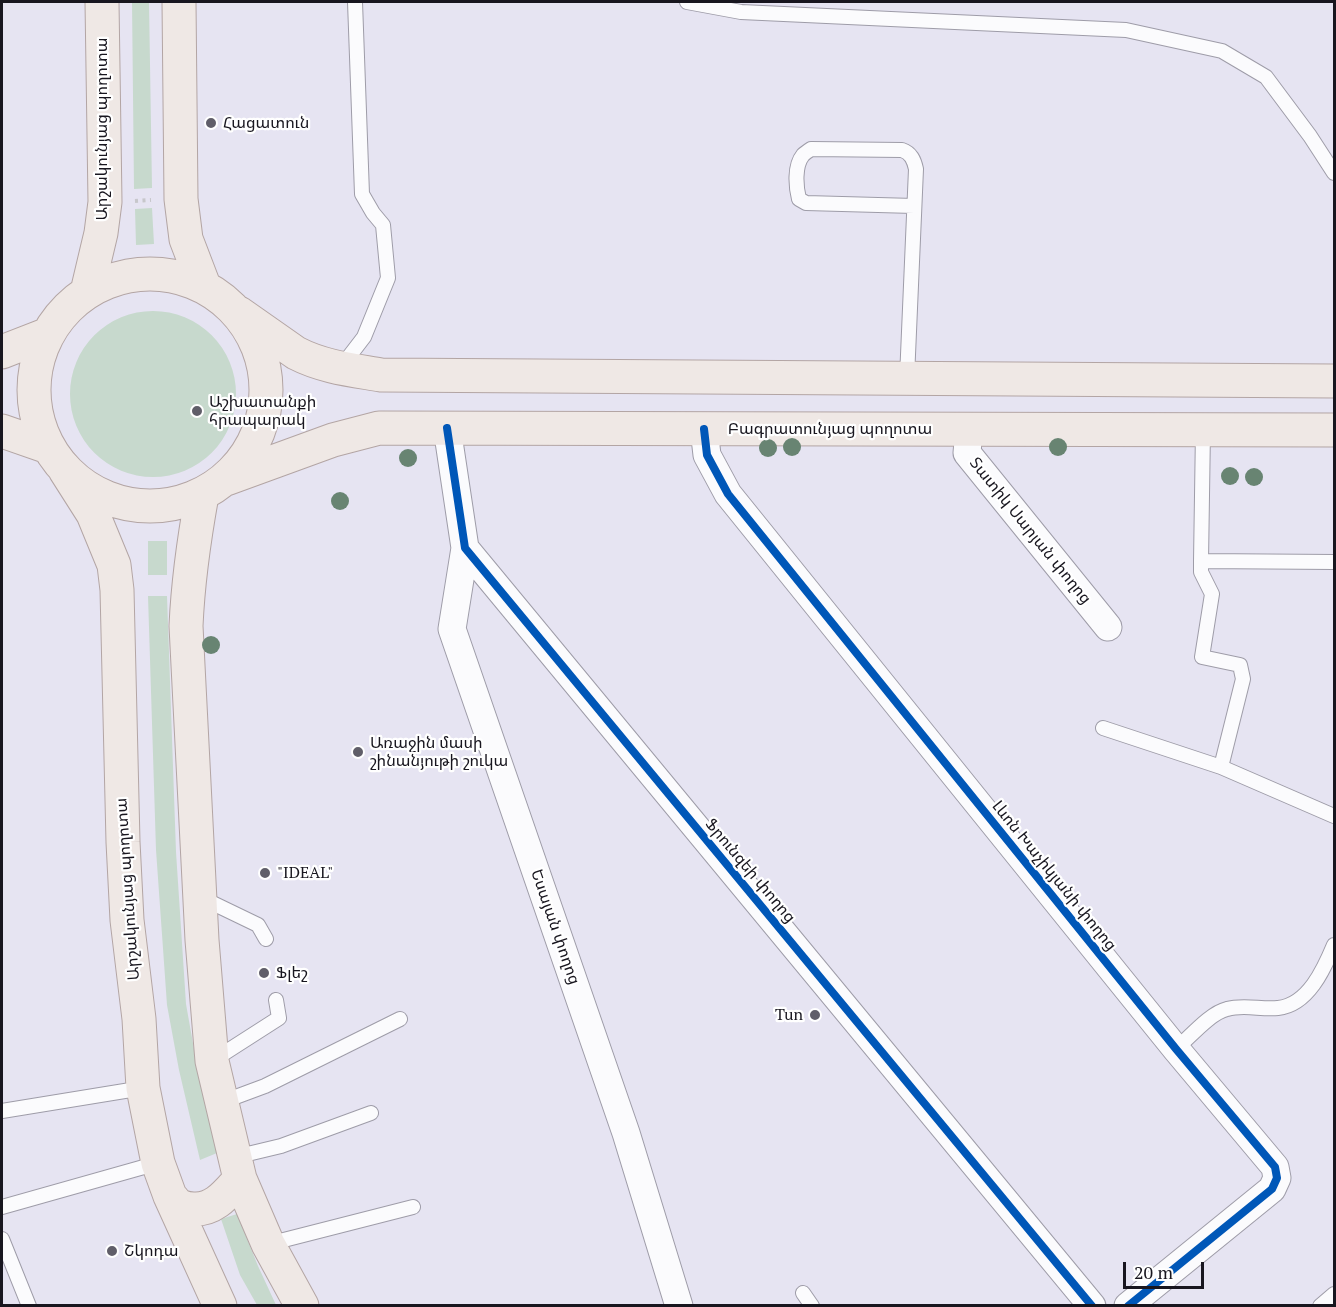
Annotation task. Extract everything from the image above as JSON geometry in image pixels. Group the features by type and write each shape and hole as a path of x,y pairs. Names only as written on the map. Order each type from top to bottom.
{"main road":[{"name":"Արշակունյաց պողոտա","path":"87,292 101,233 105,202 102,2"},
{"path":"178,2 181,199 186,239 204,286"},
{"path":"57,459 37,420 34,390 38,361 48,334 65,310 87,292 115,279 145,273 176,276 204,286 296,353 322,364 381,375 1335,381"},
{"path":"2,431 57,459 88,489 115,501 145,507 174,505 214,487 250,452 264,417 267,380 258,344 239,313"},
{"path":"2,351 48,334"},
{"name":"Բագրատունյաց պողոտա","path":"214,487 333,440 379,428 1335,430"},
{"name":"Արշակունյաց պողոտա","path":"57,459 93,514 114,565 117,590 127,920 139,1019 143,1088 158,1163 170,1196 220,1305"},
{"path":"214,487 192,551 186,626 202,940 212,1061 237,1168 268,1244 302,1305"},
{"path":"170,1196 180,1206 191,1209 203,1209 215,1205 237,1168"}],"street":[{"path":"447,428 465,548"},
{"name":"Լևոն Խաչիկյանի փողոց","path":"704,429 707,455 728,494 1176,1049 1275,1167 1277,1178 1272,1189 1128,1305"},
{"name":"Տատիկ Սարյան փողոց","path":"969,429 966,453 1108,627"},
{"name":"Եսայան փողոց","path":"465,548 452,630 626,1133 679,1305"},
{"name":"Ֆրունզեի փողոց","path":"465,548 1092,1305"}],"lane":[{"path":"341,368 364,337 388,278 383,225 362,194 355,2"},
{"path":"687,2 741,12 1126,30 1222,51 1266,77 1335,173"},
{"path":"908,378 916,169 914,161 908,152 902,150 811,149 803,154 800,160 797,171 798,193 799,199 806,203 914,206"},
{"path":"1203,430 1200,561 1201,572 1212,594 1202,657 1240,665 1243,679 1221,767"},
{"path":"1200,561 1335,562"},
{"path":"1103,728 1221,767 1335,816"},
{"path":"200,898 258,925 266,939"},
{"path":"1176,1049 1214,1015 1226,1009 1280,1008 1297,1001 1308,991 1327,963 1335,945"},
{"path":"212,1061 279,1018 276,1000"},
{"path":"222,1102 265,1086 400,1019"},
{"path":"2,1111 143,1088"},
{"path":"237,1168 281,1146 371,1113"},
{"path":"2,1207 158,1163"},
{"path":"268,1244 413,1207"},
{"path":"2,1239 29,1305"},
{"path":"803,1293 812,1305"},
{"path":"1320,1305 1335,1294"}],"path":[{"path":"135,201 152,200"}],"green space":[{"path":"132,2 149,2 152,188 134,189"},
{"path":"152,208 154,244 136,245 135,209"},
{"path":"153,311 185,318 199,325 211,336 222,348 229,362 236,394 229,426 222,440 211,452 199,463 185,470 153,477 121,470 107,463 95,452 84,440 77,426 70,394 77,362 84,348 95,336 107,325 121,318"},
{"path":"148,541 167,541 167,575 148,575"},
{"path":"148,596 167,596 176,852 186,1004 197,1066 217,1153 200,1160 167,1005 156,850"},
{"path":"237,1214 276,1305 257,1305 240,1275 221,1219"}],"cycle path":[{"path":"447,428 465,548 1092,1306"},
{"path":"704,429 707,455 728,494 1176,1049 1275,1167 1277,1178 1272,1189 1128,1306"}],"place":[{"name":"Հացատուն","path":"211,123"},
{"name":"Աշխատանքի հրապարակ","path":"197,411"},
{"name":"Առաջին մասի շինանյութի շուկա","path":"358,752"},
{"name":"\"IDEAL\"","path":"265,873"},
{"name":"Ֆլեշ","path":"264,973"},
{"name":"Tun","path":"815,1015"},
{"name":"Շկոդա","path":"112,1251"}]}
